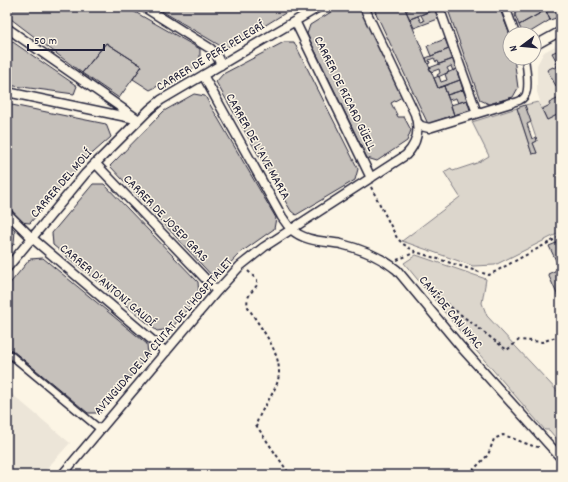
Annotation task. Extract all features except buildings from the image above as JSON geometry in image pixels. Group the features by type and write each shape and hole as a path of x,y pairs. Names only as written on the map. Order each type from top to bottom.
{"street":[{"path":"144,7 211,50 216,54 221,65"},
{"name":"CARRER DE PERE PELEGRÍ","path":"139,120 161,100 319,7"},
{"path":"364,7 418,123 421,126 429,128 520,100 525,96 527,87 526,66"},
{"path":"440,7 477,113"},
{"path":"505,7 512,26"},
{"name":"CARRER DE RICARD GÜELL","path":"295,21 371,178"},
{"path":"7,28 139,120"},
{"path":"542,42 561,31"},
{"name":"CARRER DE L'AVE MARIA","path":"203,75 282,217 291,229"},
{"path":"7,92 139,120"},
{"name":"CARRER DEL MOLÍ","path":"7,268 85,174 139,120"},
{"name":"AVINGUDA DE LA CIUTAT DE L'HOSPITALET","path":"62,475 217,291 240,266 291,229 371,178 410,151 414,146 418,123"},
{"name":"CARRER DE JOSEP GRAS","path":"95,163 217,291"},
{"name":"CARRER D'ANTONI GAUDÍ","path":"7,213 32,238 166,352"},
{"name":"CAMÍ DE CAN NYAC","path":"291,229 305,238 342,244 371,254 389,263 397,270 461,347 561,458"},
{"path":"7,352 101,430"}],"path":[{"path":"370,187 398,238 403,244 416,252 489,275 561,236"},
{"path":"396,260 416,252"},
{"path":"245,270 257,280 257,285 248,298 248,307 275,351 279,369 277,385 256,425 290,475"},
{"path":"419,286 422,285 507,350 520,340 542,342 556,337 561,329"},
{"path":"468,475 488,455 494,439 503,435 536,448 551,446"}],"shaded area":[{"path":"561,43 561,151 538,102 540,101 537,92 537,66 542,66 542,56 544,52"},
{"path":"538,102 547,120 561,113 561,232 495,265 473,266 402,241 460,197 444,172 451,168 453,171 477,163 489,156 472,122 517,108 532,154 537,153 533,143 537,141 525,105"},
{"path":"416,255 486,279 482,303 487,316 561,395 561,444 549,430 545,430 473,347 404,263"},
{"path":"7,390 70,443 41,475 7,475"}]}
